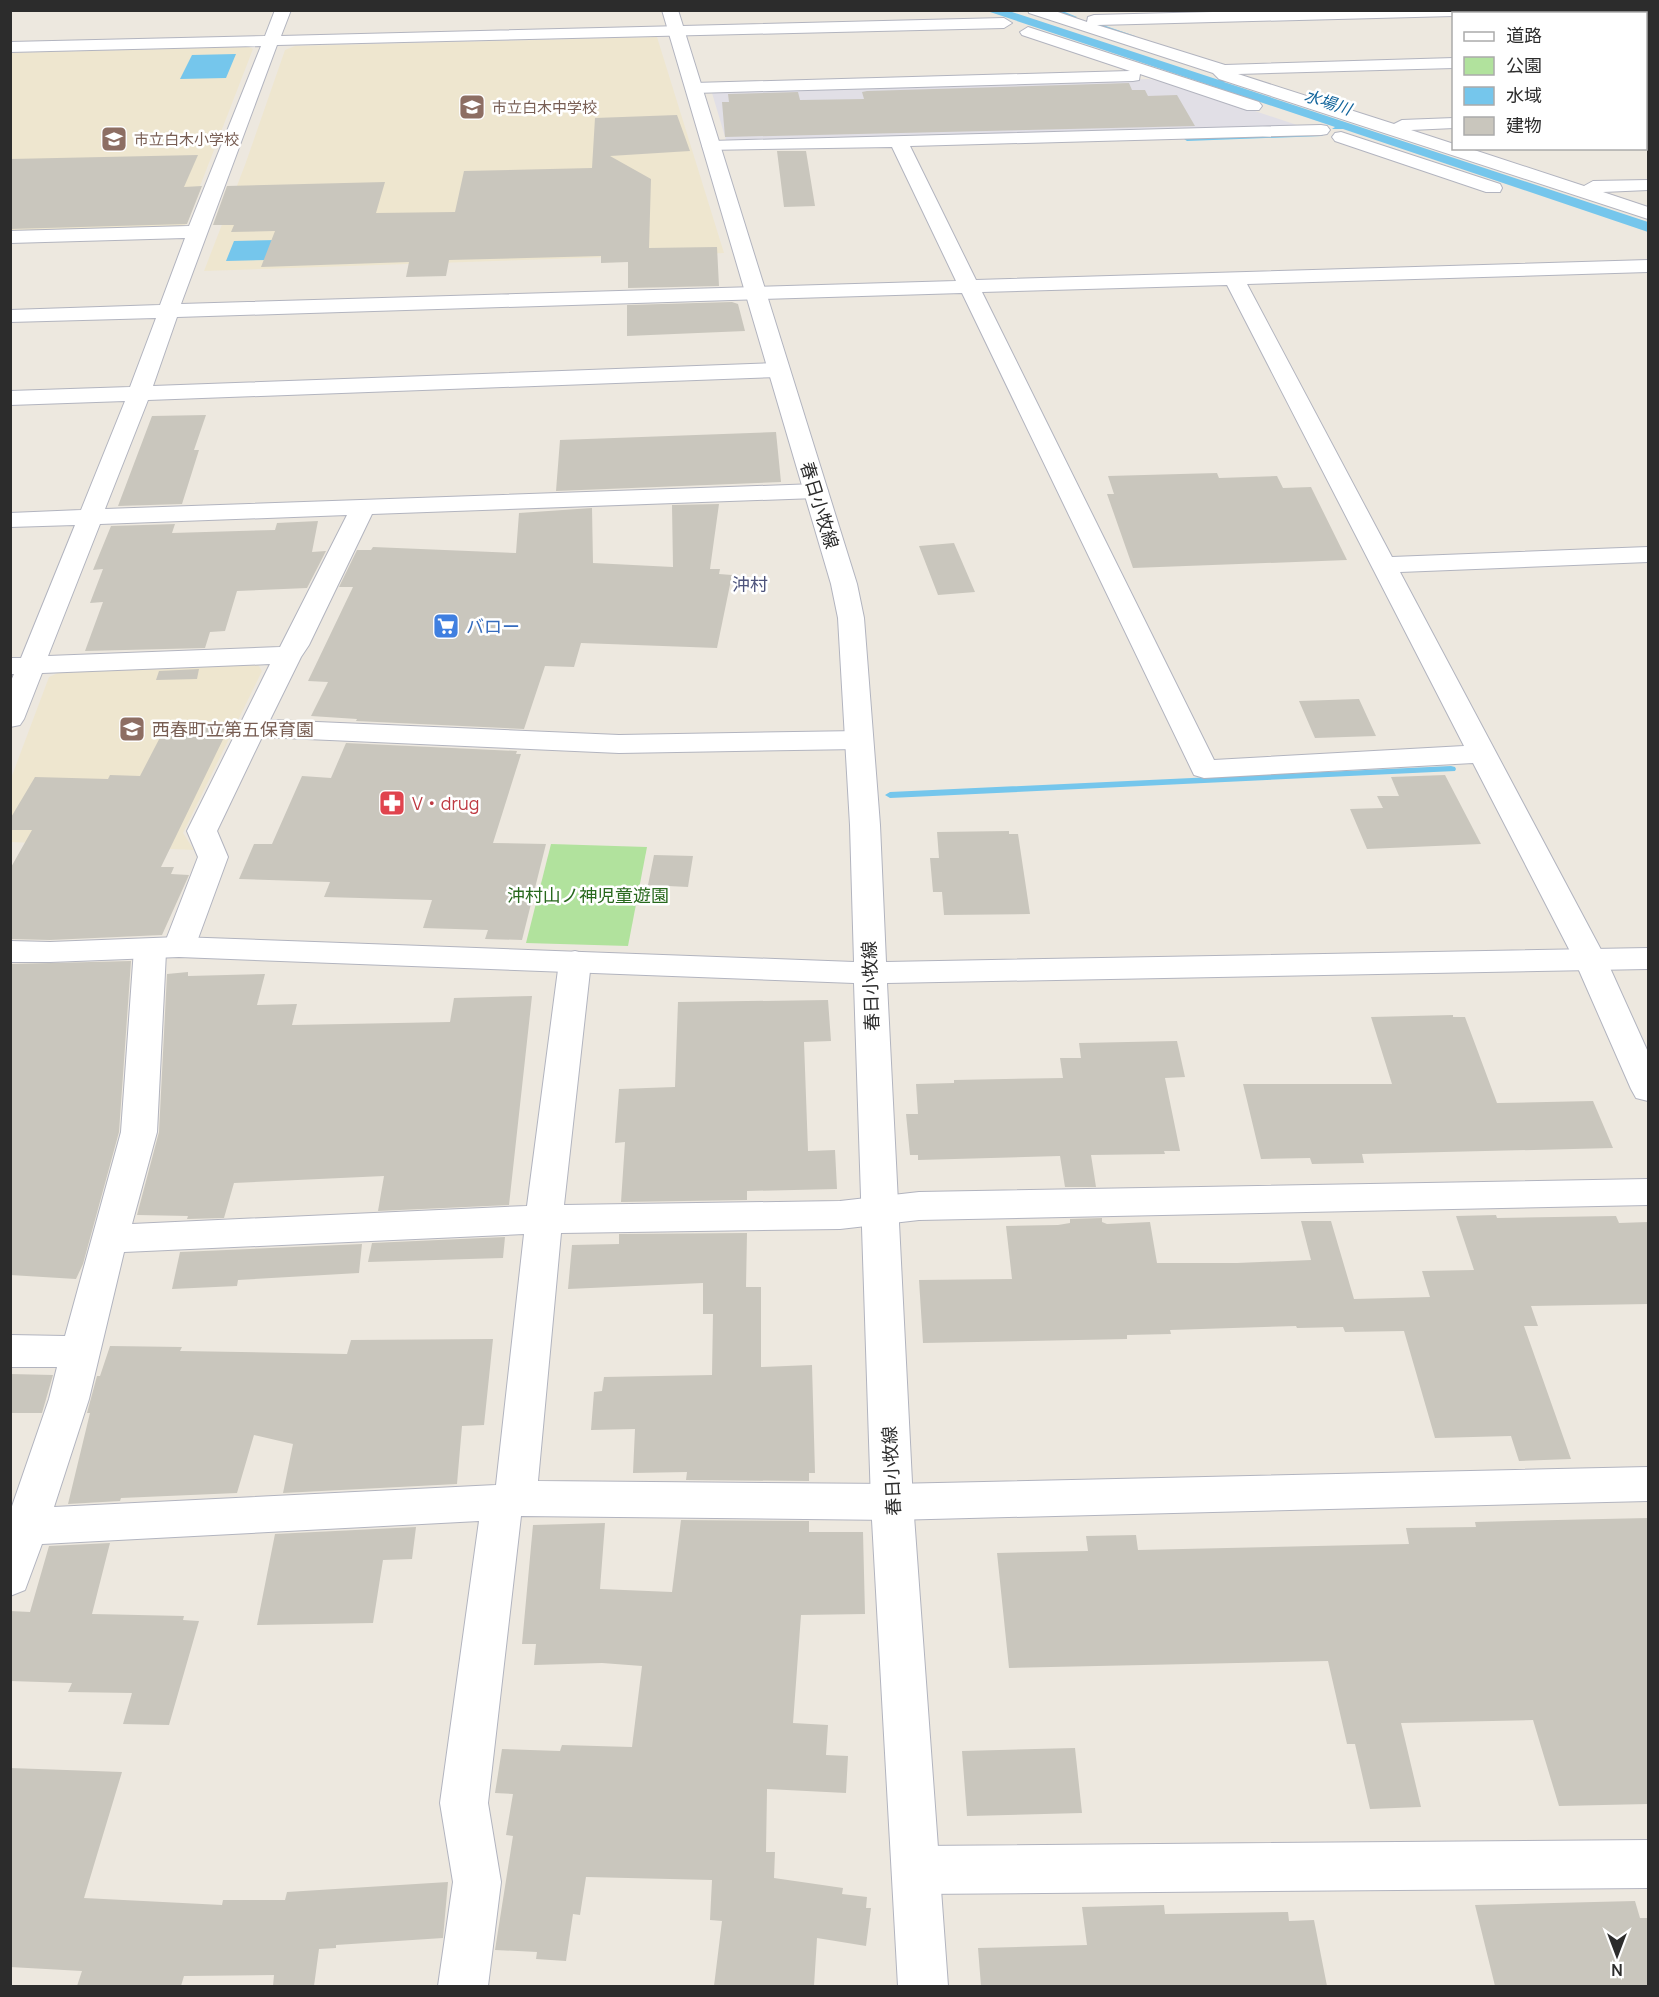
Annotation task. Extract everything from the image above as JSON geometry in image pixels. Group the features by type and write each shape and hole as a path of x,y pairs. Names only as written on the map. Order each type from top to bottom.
{"street":[{"path":"10,719 20,666 88,518 139,394 197,231 283,10"},
{"path":"964,10 1493,188"},
{"path":"1035,10 1219,69 1452,63"},
{"path":"1068,21 1278,13 1512,10"},
{"path":"1278,13 1294,67"},
{"path":"10,47 271,41 674,21 1004,23"},
{"name":"春日小牧線","path":"674,21 844,584 851,618 865,825 892,1502 917,1870 922,1986"},
{"path":"1219,69 1225,75 1452,149"},
{"path":"694,88 1156,75"},
{"path":"1379,125 1452,123"},
{"path":"711,146 1321,130"},
{"path":"899,142 1204,769 1482,754"},
{"path":"1455,150 1648,213"},
{"path":"1570,188 1648,186"},
{"path":"10,237 197,231"},
{"path":"10,316 1648,266"},
{"path":"1234,279 1590,959 1648,1089"},
{"path":"10,398 779,370"},
{"path":"10,520 816,491"},
{"path":"10,1577 69,1399 139,1132 164,948 213,857 202,831 288,655 296,645 358,520 361,508"},
{"path":"1383,565 1648,554"},
{"path":"20,666 288,655"},
{"path":"252,728 619,744 859,740"},
{"path":"10,951 164,948 870,973 1648,958"},
{"path":"463,1986 477,1882 464,1803 509,1500 574,962"},
{"path":"110,1239 544,1219 840,1215 919,1206 1648,1192"},
{"path":"10,1351 81,1352"},
{"path":"27,1527 509,1500 892,1502 1648,1484"},
{"path":"917,1870 1648,1864"}],"shaded area":[{"name":"市立白木中学校","path":"657,37 724,253 204,271 245,165 285,50 295,46"},
{"name":"市立白木小学校","path":"249,47 253,49 185,225 176,228 11,232 10,53"},
{"path":"1148,79 1167,82 1297,125 1293,128 733,141 726,140 712,93 716,91"},
{"name":"西春町立第五保育園","path":"257,663 262,671 183,833 194,850 11,842 10,781 49,677 58,673"}],"green space":[{"name":"沖村山ノ神児童遊園","path":"551,844 647,847 628,946 526,943"}],"water":[{"path":"987,11 1009,11 1219,80 1227,80 1224,82 1648,222 1648,232 1343,129 1332,129 1335,127"},
{"path":"236,54 226,78 180,79 192,55"},
{"path":"321,239 315,259 226,261 234,241"}],"building":[{"path":"1129,83 1132,90 1145,90 1148,96 1177,95 1195,126 725,137 722,102 729,102 728,94 798,92 800,100 864,99 862,92 867,91"},
{"path":"677,115 690,151 610,156 651,179 649,248 717,247 719,286 628,288 628,262 601,263 601,256 449,260 446,276 406,277 409,262 261,267 275,231 231,232 234,225 213,225 227,186 385,182 376,213 455,212 464,171 592,168 595,118"},
{"path":"777,151 806,151 815,206 784,207"},
{"path":"198,155 184,187 202,186 187,224 10,229 10,159"},
{"path":"732,302 738,304 745,331 627,336 627,305"},
{"path":"206,415 194,450 199,450 182,504 118,506 152,416"},
{"path":"776,432 781,482 556,491 560,440"},
{"path":"1217,473 1219,478 1277,476 1283,488 1311,487 1347,560 1133,568 1107,494 1114,494 1108,476"},
{"name":"バロー","path":"719,504 710,569 720,569 719,574 732,575 717,648 581,643 574,667 545,666 524,729 356,721 357,719 311,716 328,682 308,681 353,587 339,587 357,550 371,550 373,547 516,553 519,513 592,508 593,563 673,567 672,505"},
{"path":"318,521 312,552 326,551 307,588 237,591 225,631 210,632 205,648 85,651 103,602 90,603 103,569 93,570 111,526 175,524 172,533 275,530 277,523"},
{"path":"954,543 975,592 938,595 919,546"},
{"path":"199,669 197,679 156,680 159,671"},
{"path":"1359,699 1376,736 1315,738 1299,701"},
{"path":"168,722 230,725 161,867 174,867 171,874 189,875 162,935 50,940 10,939 10,869 32,830 10,830 10,819 35,777 108,779 110,775 140,776"},
{"path":"346,743 517,751 516,754 521,754 493,843 546,844 522,940 485,939 488,930 423,928 432,900 324,897 330,882 239,879 254,844 272,844 302,776 331,778"},
{"path":"1445,775 1481,844 1367,849 1350,809 1383,808 1377,796 1399,796 1391,777"},
{"path":"1009,831 1009,834 1018,834 1030,914 944,915 942,892 933,892 930,858 939,858 937,832"},
{"path":"654,855 693,856 688,887 648,885"},
{"path":"131,961 119,1132 83,1264 76,1279 10,1275 10,964"},
{"path":"188,972 188,976 265,974 257,1005 297,1004 292,1025 450,1022 454,998 532,996 509,1205 378,1211 384,1176 234,1183 224,1218 187,1219 188,1216 137,1215 159,1132 167,974"},
{"path":"828,1000 831,1041 804,1042 808,1151 835,1150 837,1189 747,1191 747,1200 621,1202 625,1142 615,1143 619,1089 675,1087 678,1002"},
{"path":"1453,1015 1453,1017 1465,1017 1497,1103 1593,1101 1613,1148 1362,1154 1364,1163 1312,1164 1310,1158 1261,1159 1243,1084 1392,1084 1371,1017"},
{"path":"1177,1041 1185,1077 1165,1078 1180,1151 1164,1151 1165,1154 1091,1155 1096,1187 1065,1187 1060,1156 918,1160 918,1155 910,1155 906,1114 918,1114 916,1084 954,1083 954,1080 1063,1078 1060,1058 1081,1058 1079,1043"},
{"path":"1496,1215 1497,1218 1616,1216 1619,1223 1648,1222 1648,1304 1531,1306 1538,1326 1524,1326 1571,1459 1519,1461 1511,1436 1435,1438 1404,1331 1345,1332 1343,1327 1297,1328 1296,1326 1170,1330 1171,1334 1127,1335 1127,1339 923,1343 919,1280 1012,1279 1006,1226 1058,1225 1070,1223 1070,1219 1102,1218 1102,1222 1107,1224 1150,1222 1157,1263 1237,1263 1311,1260 1301,1221 1331,1221 1354,1299 1430,1297 1422,1271 1474,1270 1456,1216"},
{"path":"747,1233 746,1287 761,1287 761,1367 812,1365 815,1473 809,1473 809,1481 686,1480 687,1472 633,1473 635,1429 591,1430 594,1392 602,1391 604,1377 712,1375 713,1314 703,1314 703,1283 568,1289 572,1245 619,1244 619,1234"},
{"path":"505,1237 503,1258 368,1262 372,1243"},
{"path":"362,1244 359,1273 238,1280 237,1286 172,1289 180,1252"},
{"path":"493,1339 484,1425 462,1426 457,1484 283,1493 293,1444 254,1435 237,1493 121,1498 120,1501 68,1504 90,1413 87,1413 97,1376 100,1376 110,1346 182,1347 180,1351 347,1354 351,1340"},
{"path":"10,1374 53,1375 42,1413 10,1413"},
{"path":"1648,1518 1648,1804 1559,1806 1533,1720 1401,1723 1421,1807 1370,1809 1355,1744 1347,1744 1328,1661 1009,1668 997,1553 1088,1551 1086,1536 1136,1535 1138,1550 1409,1544 1406,1528 1476,1527 1475,1522"},
{"path":"681,1520 809,1521 809,1532 863,1532 865,1614 801,1615 793,1723 828,1725 826,1755 848,1756 846,1793 767,1789 766,1852 775,1852 774,1878 843,1888 842,1894 867,1897 866,1908 871,1908 866,1946 817,1938 814,1986 714,1986 722,1921 710,1920 712,1880 586,1877 580,1915 573,1914 566,1961 536,1959 537,1952 495,1950 513,1836 506,1835 513,1794 495,1793 502,1749 560,1751 562,1745 632,1747 642,1666 602,1663 534,1665 536,1644 522,1644 533,1525 605,1523 600,1589 672,1592"},
{"path":"416,1527 412,1559 383,1560 373,1623 257,1625 275,1534"},
{"path":"110,1543 92,1614 184,1616 183,1620 199,1621 169,1725 123,1724 132,1693 68,1692 72,1683 10,1681 10,1611 30,1612 49,1546"},
{"path":"1075,1748 1082,1813 967,1816 962,1751"},
{"path":"10,1768 122,1772 84,1898 222,1905 223,1900 285,1900 287,1892 448,1882 443,1938 336,1945 336,1948 319,1949 314,1986 273,1986 274,1975 184,1976 181,1986 77,1986 82,1971 10,1967"},
{"path":"1635,1901 1640,1918 1648,1918 1648,1986 1495,1986 1475,1905"},
{"path":"1164,1905 1165,1914 1288,1912 1289,1921 1314,1920 1327,1986 981,1986 978,1948 1087,1945 1082,1907"}],"waterway":[{"path":"1053,10 1074,17"},
{"path":"1098,25 1132,36"},
{"path":"1187,139 1320,135"},
{"path":"890,795 1451,769"}],"place":[{"name":"市立白木中学校","path":"472,107"},
{"name":"市立白木小学校","path":"114,139"},
{"name":"バロー","path":"446,626"},
{"name":"西春町立第五保育園","path":"132,729"},
{"name":"V・drug","path":"392,803"}],"district":[{"name":"沖村","path":"750,584"}],"water label":[{"name":"水場川","path":"1328,102"}]}
